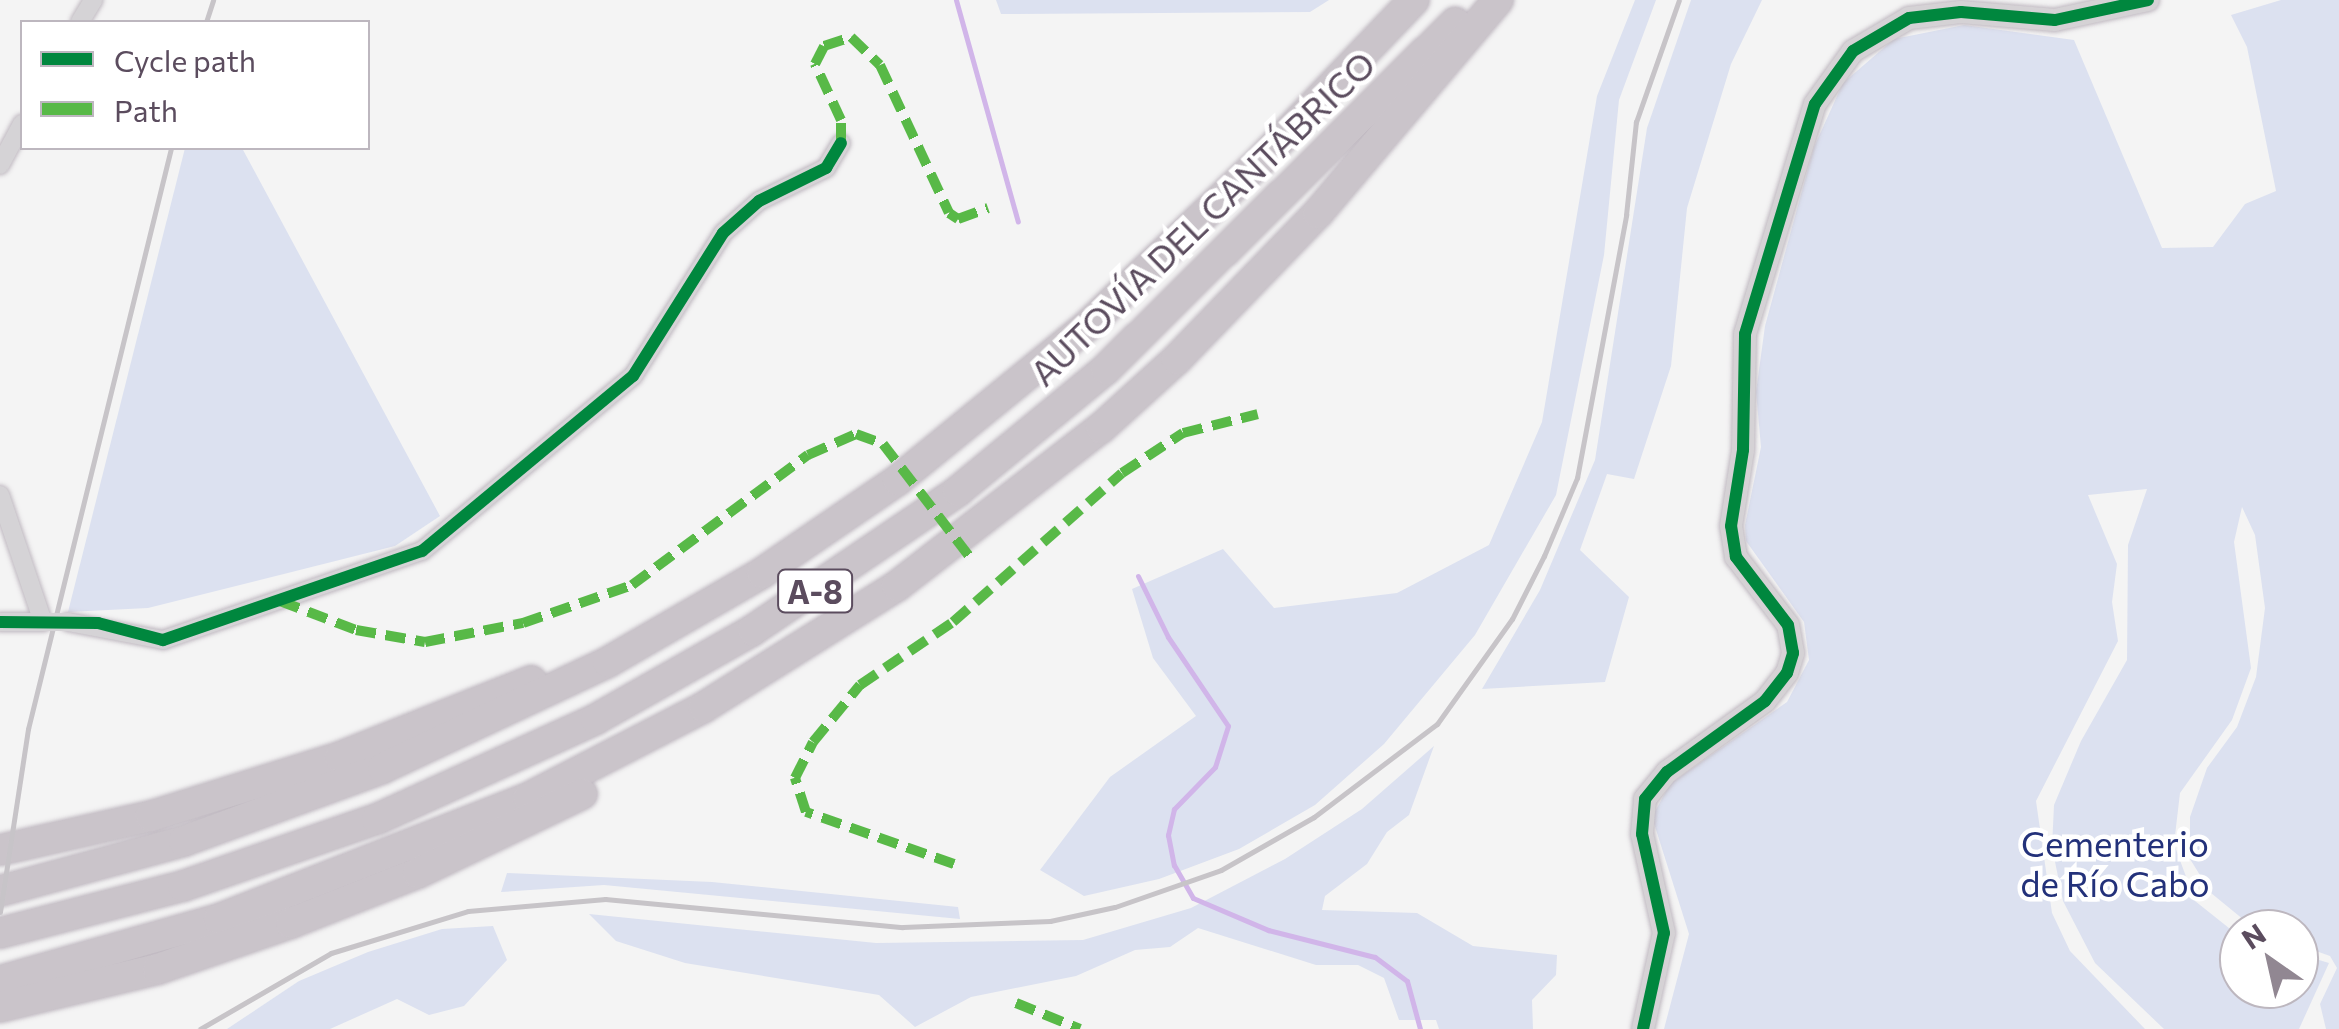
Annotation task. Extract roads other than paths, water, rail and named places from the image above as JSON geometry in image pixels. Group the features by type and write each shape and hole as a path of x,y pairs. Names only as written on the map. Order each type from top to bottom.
{"highway":[{"name":"AUTOVÍA DEL CANTÁBRICO","path":"0,891 270,812 523,705 762,573 993,406 1179,240 1414,0"},
{"name":"AUTOVÍA DEL CANTÁBRICO","path":"0,932 183,886 377,819 566,734 752,630 958,491 1106,369 1236,248 1477,0"},
{"path":"0,1007 158,969 291,923 546,813 817,655 1000,518 1101,428 1318,213 1498,0"},
{"path":"0,850 152,816 340,757 534,680 764,558 993,406"},
{"path":"0,981 152,940 303,889 406,851 620,754 897,586 1101,428"}],"street":[{"path":"1643,1029 1664,933 1642,834 1642,807 1666,772 1774,692 1793,654 1788,625 1736,557 1731,526 1743,450 1745,334 1815,104 1853,51 1910,18 1938,12 2072,18 2148,0"},
{"path":"0,165 20,128"},
{"path":"0,622 68,622 163,640 422,552 633,376 723,233 759,201 826,168 841,143"},
{"path":"0,495 42,622"}],"waterway":[{"path":"956,0 1018,222"},
{"path":"1138,576 1168,637 1228,726 1215,767 1174,809 1168,835 1174,865 1193,898 1268,930 1375,957 1407,981 1420,1029"}],"railway":[{"path":"207,20 213,0"},
{"path":"200,1029 331,953 468,911 605,899 903,927 1050,921 1115,907 1221,870 1314,817 1437,724 1512,619 1544,556 1577,478 1626,215 1636,122 1679,0"},
{"path":"0,912 28,729 171,150"}],"park label":[{"name":"Cementerio de Río Cabo","path":"2115,863"}]}
